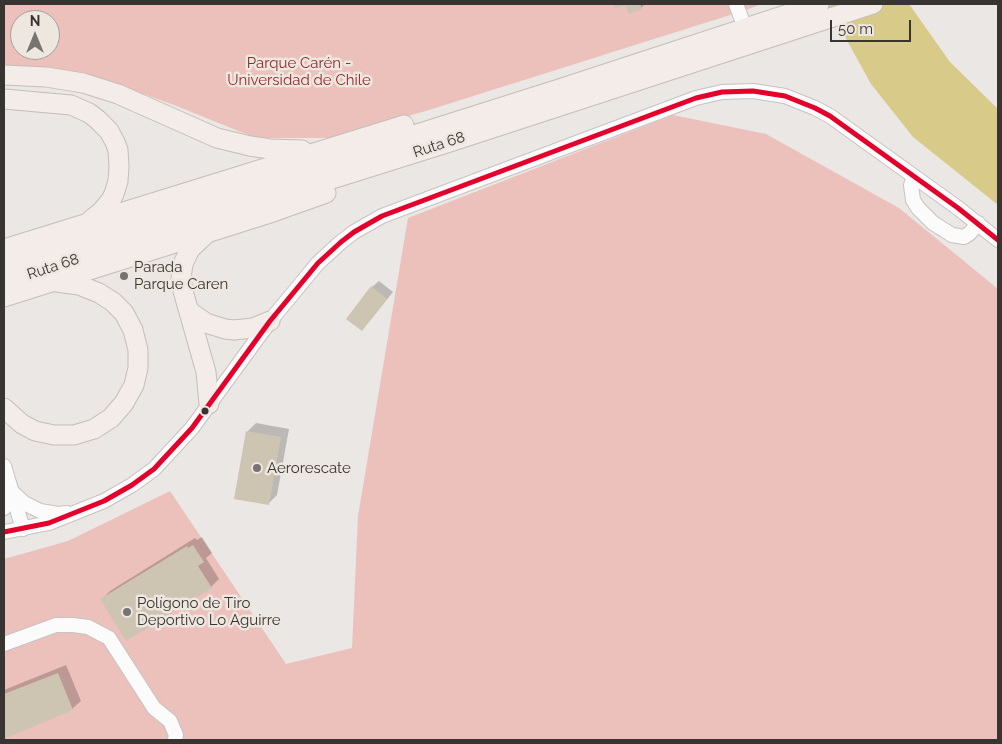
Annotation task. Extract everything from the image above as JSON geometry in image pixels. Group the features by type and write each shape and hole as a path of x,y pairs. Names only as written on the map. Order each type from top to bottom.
{"highway":[{"name":"Ruta 68","path":"4,265 746,28 820,9 873,4"},
{"name":"Ruta 68","path":"4,282 450,142 664,72 820,9"},
{"path":"4,74 64,80 101,88 136,101 204,134 235,144 279,149 324,149"},
{"path":"4,249 455,109 559,89"},
{"path":"4,99 61,104 80,108 97,119 112,135 119,158 117,186 101,212 87,222"},
{"path":"4,297 267,214 380,173 450,142"},
{"path":"209,232 191,248 183,264 181,278 206,372 209,404"},
{"path":"4,408 22,424 35,431 54,435 74,435 94,429 111,418 124,403 134,385 138,368 138,350 133,330 124,313 113,302 88,288 70,283 51,282"},
{"path":"189,311 206,323 225,329 253,328 270,320"}],"street":[{"path":"736,4 746,28"},
{"path":"4,532 49,523 111,497 154,469 192,428 270,320 318,263 354,232 398,210 709,94 753,91 777,94 800,101 830,116 978,223 998,240"},
{"path":"914,177 911,185 913,200 933,223 952,235 964,237 978,223"},
{"path":"4,466 23,529"},
{"path":"11,491 24,503 40,511 58,514 77,511"},
{"path":"4,508 11,491"},
{"path":"4,644 56,625 88,627 109,638 154,708 170,721 176,735 175,740"}],"green space":[{"name":"Parque Carén - Universidad de Chile","path":"4,4 761,4 429,110 331,138 256,138 174,105 88,74 4,68"},
{"path":"673,115 766,134 899,208 998,289 998,740 4,740 4,559 68,541 170,491 286,664 352,648 358,516 408,218"}],"shaded area":[{"path":"827,4 909,4 950,62 998,109 998,205 913,137 871,84"}],"building":[{"path":"613,4 640,4 642,9 629,14 625,5 615,9"},
{"path":"371,286 387,299 362,331 346,319"},
{"name":"Aerorescate","path":"246,431 281,437 269,505 234,499"},
{"path":"193,545 204,562 198,566 212,588 126,641 100,599 187,546 188,548"},
{"path":"58,673 73,710 4,739 4,694"}],"transit line":[{"path":"4,532 49,523 104,501 132,485 154,469 192,428 270,321 318,263 354,232 382,216 696,98 722,92 753,91 785,96 815,108 830,116 958,208 998,240"}],"place":[{"name":"Parada Parque Caren","path":"124,276"},
{"name":"Aerorescate","path":"257,468"},
{"name":"Polígono de Tiro Deportivo Lo Aguirre","path":"127,612"}]}
